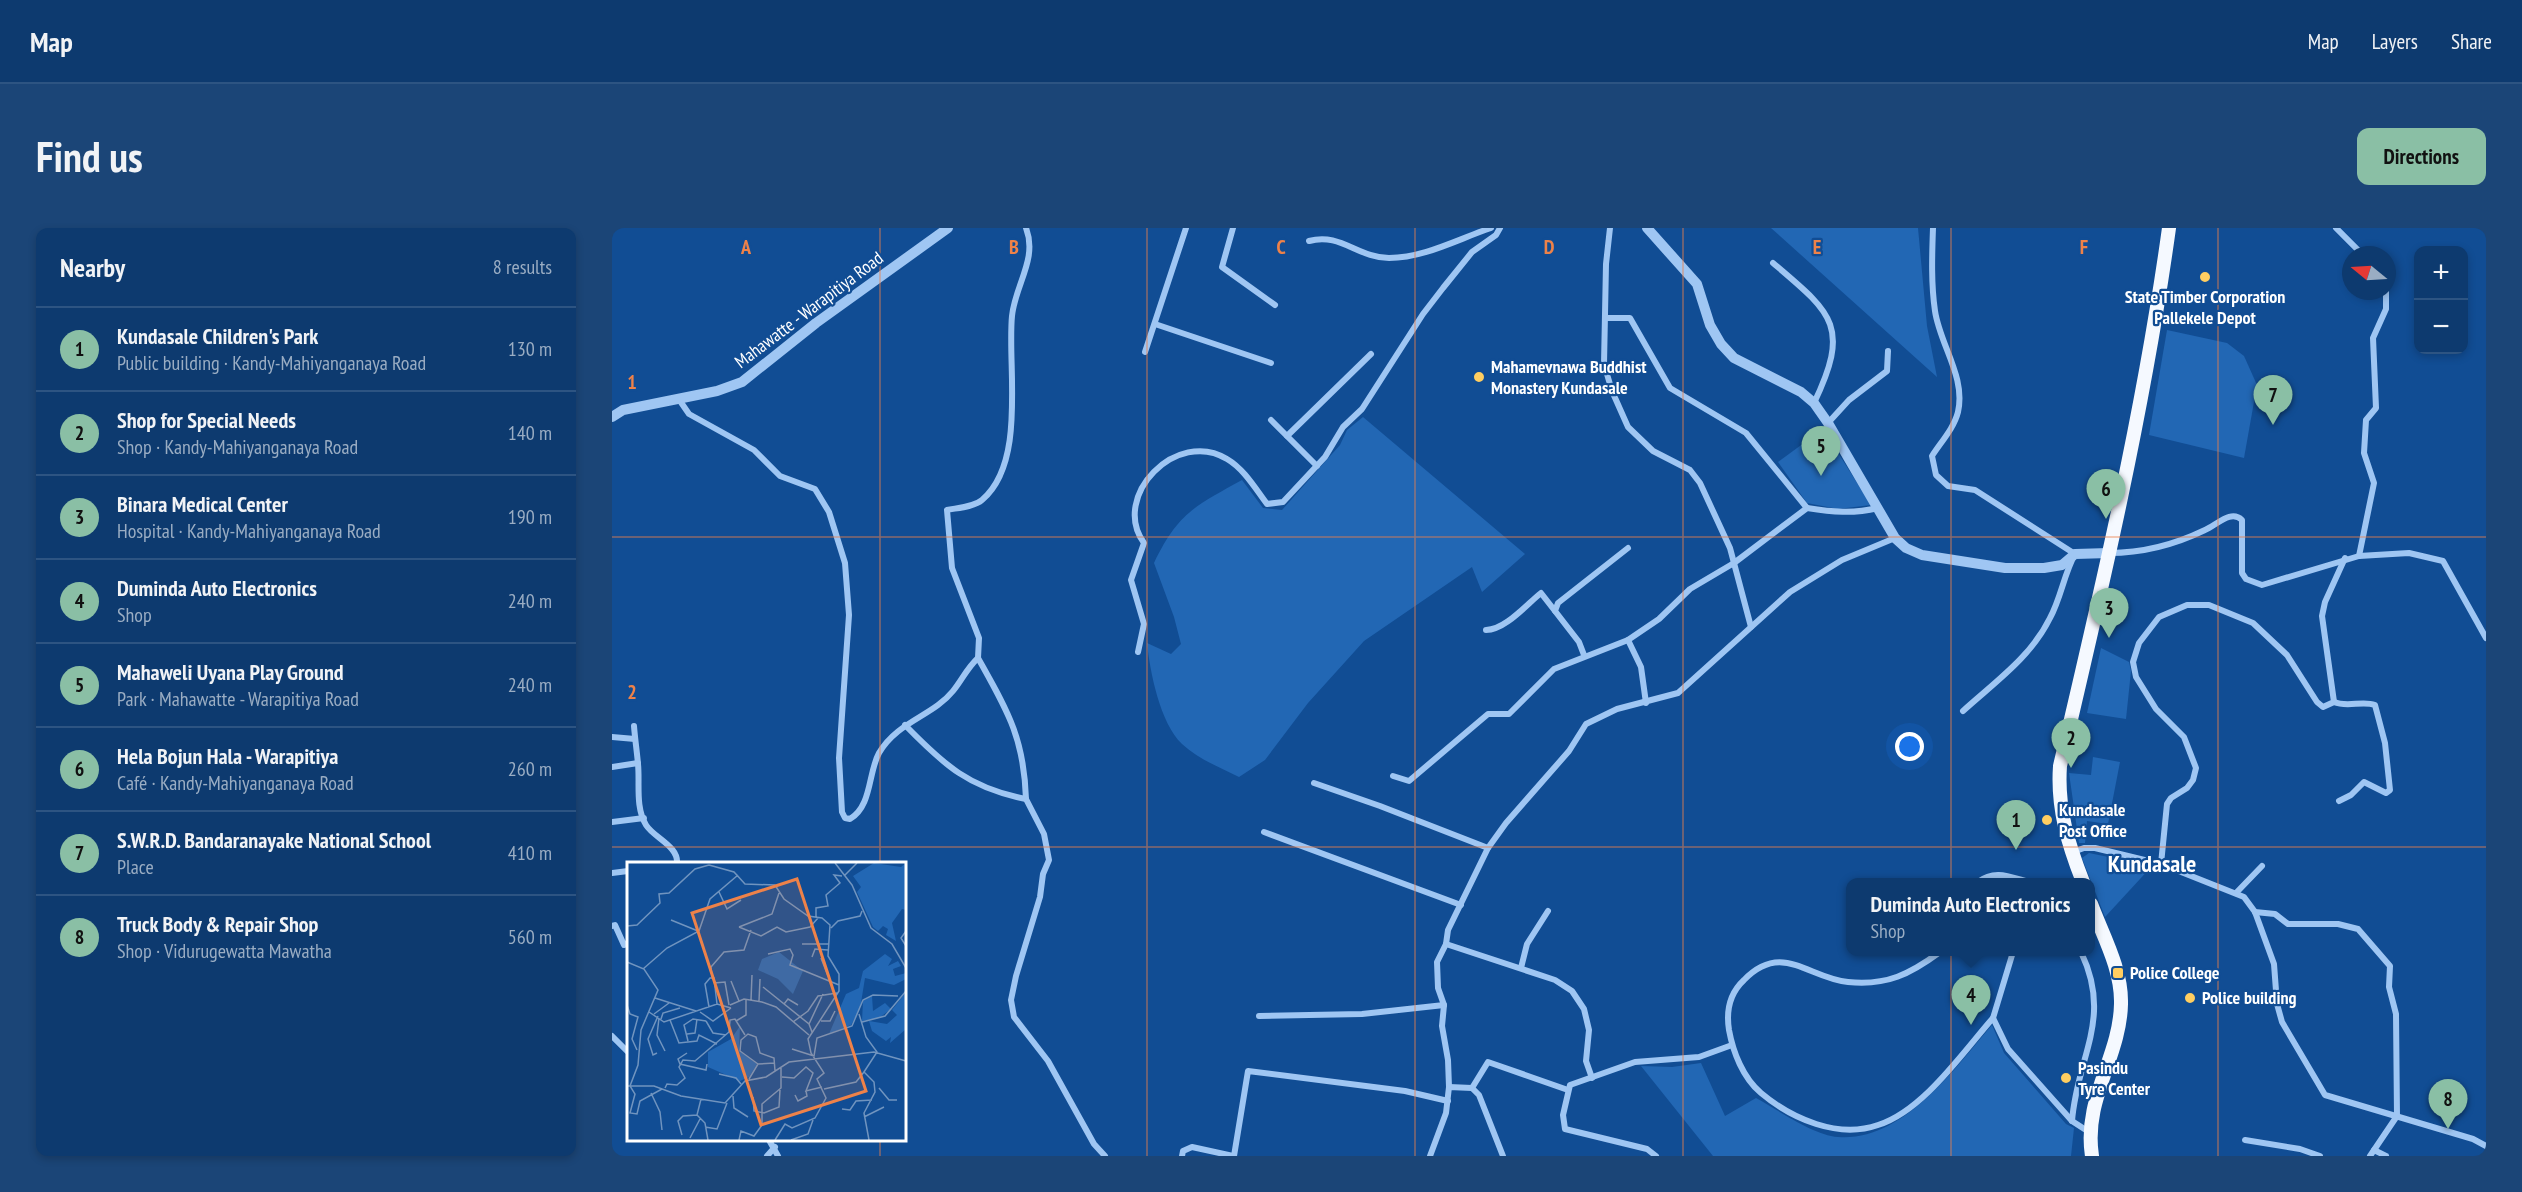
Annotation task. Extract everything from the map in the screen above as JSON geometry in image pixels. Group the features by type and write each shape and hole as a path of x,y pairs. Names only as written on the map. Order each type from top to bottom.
{"highway":[{"path":"2081,878 2072,853 2061,807 2060,766 2109,553 2151,348 2169,228"},
{"path":"2092,1156 2089,1132 2098,1086 2115,1038 2121,1006 2118,973 2095,914"}],"street":[{"name":"Mahawatte - Warapitiya Road","path":"612,417 623,410 717,391 742,382 816,323 948,228"},
{"path":"1026,228 1032,248 1012,316 1014,382 1007,454 991,488 981,501 946,510 951,568 979,638 978,658 1012,718 1025,768 1026,799 1044,834 1049,860 1042,874 1040,897 1016,976 1011,1000 1014,1017 1048,1061 1094,1144 1105,1156"},
{"path":"1145,351 1186,228"},
{"path":"1233,228 1222,267 1275,305"},
{"path":"1309,241 1323,237 1333,239 1375,257 1390,258 1415,254 1491,228"},
{"path":"1138,652 1144,624 1131,580 1144,543 1137,533 1133,512 1155,468 1173,456 1193,453 1225,457 1248,478 1267,504 1275,505 1283,502 1317,466 1343,428 1362,409 1423,314 1472,252 1496,236 1500,228"},
{"path":"1610,228 1604,364 1628,427 1653,451 1690,470 1700,483 1730,548 1751,627"},
{"path":"1647,228 1697,284 1710,325 1721,344 1734,358 1801,392 1814,403 1895,538 1906,548 1922,555 2005,568 2062,565 2075,554"},
{"path":"1933,228 1935,310 1941,339 1958,379 1959,397 1954,423 1932,456 1936,475 1948,486 1975,490 2075,554 2145,551 2168,545 2206,530 2232,516 2238,516 2242,520 2242,573 2254,584 2274,583 2345,558 2360,556 2409,553 2443,561 2486,638"},
{"path":"2336,228 2354,246"},
{"path":"1773,263 1813,298 1826,313 1833,330 1834,347 1824,382 1814,403"},
{"path":"2360,556 2374,483 2364,453 2366,420 2376,408 2373,338 2386,309 2386,300"},
{"path":"1606,318 1630,318 1670,388 1746,433 1807,508 1838,513 1878,508"},
{"path":"1155,324 1271,363"},
{"path":"1828,423 1849,400 1887,371 1888,351"},
{"path":"1287,436 1371,354"},
{"path":"678,398 689,414 754,450 780,476 815,489 829,512 845,563 849,615 839,758 842,812 845,818 850,819 858,814 878,754 897,730 952,692 967,668 978,658"},
{"path":"1271,420 1317,466"},
{"path":"1393,776 1409,782 1488,714 1509,714 1554,669 1584,655 1628,640 1659,619 1690,589 1734,563 1807,508"},
{"path":"1430,1156 1448,1101 1449,1087 1448,1060 1442,1026 1444,1005 1438,988 1437,962 1446,944 1448,930 1488,848 1506,823 1569,751 1586,724 1617,709 1678,693 1790,592 1842,560 1895,538"},
{"path":"1555,611 1558,603 1628,548"},
{"path":"1963,711 2035,645 2052,615 2067,569 2075,554"},
{"path":"2334,702 2322,616 2325,602 2345,558"},
{"path":"1485,630 1493,630 1541,593 1579,642 1584,655"},
{"path":"2161,864 2167,804 2171,798 2187,788 2193,780 2196,768 2184,737 2156,710 2136,677 2133,662 2139,643 2159,617 2187,604 2209,605 2253,623 2287,656 2317,702 2323,707 2334,702 2341,705 2370,703 2375,705 2385,743 2390,789 2386,793 2364,782 2351,795 2339,801"},
{"path":"1628,640 1641,667 1646,703"},
{"path":"905,725 957,774 1000,794 1026,799"},
{"path":"634,726 638,790 646,826 673,851 678,862"},
{"path":"612,737 635,739"},
{"path":"612,767 638,763"},
{"path":"1314,783 1488,848"},
{"path":"612,822 644,818"},
{"path":"1264,832 1461,905"},
{"path":"2072,853 2084,848 2095,848 2161,864 2244,897 2255,912 2274,964 2277,1004 2282,1022 2325,1095 2473,1139 2486,1146"},
{"path":"2236,894 2262,866"},
{"path":"612,873 627,871"},
{"path":"1983,878 1987,875 2001,874 2014,878"},
{"path":"1521,968 1527,944 1548,911"},
{"path":"2255,912 2275,914 2288,924 2338,924 2358,929 2390,966 2389,987 2396,1014 2397,1116 2372,1153 2386,1156"},
{"path":"612,926 615,925 624,945 627,944"},
{"path":"1446,944 1555,980 1572,991 1584,1009 1589,1030 1586,1061 1592,1078"},
{"path":"1934,956 1913,972 1885,981 1847,982 1792,963 1772,962 1761,966 1739,985 1730,1001 1727,1018 1732,1045 1740,1065 1760,1093 1805,1120 1838,1131 1878,1126 1896,1117 1925,1095 1993,1018 2012,956"},
{"path":"2072,1121 2080,1076 2092,1040 2095,1002 2089,968 2083,956"},
{"path":"1258,1016 1362,1014 1444,1005"},
{"path":"1993,1018 2008,1049 2072,1121 2089,1132"},
{"path":"612,1036 627,1051"},
{"path":"1656,1156 1647,1149 1566,1129 1563,1115 1570,1085 1635,1062 1699,1057 1732,1045"},
{"path":"1472,1088 1488,1062 1568,1090"},
{"path":"1182,1156 1183,1151 1192,1147 1233,1156 1248,1071 1405,1090 1448,1101"},
{"path":"1449,1087 1472,1088 1479,1095 1503,1156"},
{"path":"2245,1140 2300,1149 2320,1156"},
{"path":"770,1141 778,1156"},
{"path":"767,1156 774,1147"}],"shaded area":[{"path":"1771,228 1918,228 1927,326 1937,377"},
{"path":"2167,330 2227,343 2244,356 2257,385 2244,458 2149,435"},
{"path":"1363,417 1525,554 1482,592 1472,567 1364,641 1308,703 1265,760 1239,777 1202,758 1182,744 1174,735 1162,710 1157,696 1147,643 1171,654 1181,644 1174,617 1154,563 1171,533 1189,512 1242,480 1263,508 1282,510 1340,445 1347,430"},
{"path":"1823,429 1871,505 1838,509 1807,503 1778,462"},
{"path":"2101,648 2129,662 2131,671 2126,719 2087,713"},
{"path":"2093,757 2120,762 2108,824 2087,821 2085,843 2079,843 2069,773 2091,775"},
{"path":"2089,853 2152,866 2105,917 2095,891 2095,878 2090,878 2082,858"},
{"path":"1992,1025 2004,1053 2066,1124 2074,1128 2071,1156 1713,1156 1641,1066 1672,1067 1701,1063 1725,1116 1756,1098 1818,1132 1838,1137 1862,1135 1884,1128 1925,1099 1944,1081"}],"place":[{"name":"State Timber Corporation Pallekele Depot","path":"2205,277"},
{"name":"Mahamevnawa Buddhist Monastery Kundasale","path":"1479,377"},
{"name":"S.W.R.D. Bandaranayake National School","path":"2273,425"},
{"name":"Mahaweli Uyana Play Ground","path":"1821,476"},
{"name":"Hela Bojun Hala - Warapitiya","path":"2106,519"},
{"name":"Binara Medical Center","path":"2109,638"},
{"name":"Shop for Special Needs","path":"2071,768"},
{"name":"Kundasale Post Office","path":"2047,820"},
{"name":"Kundasale Children's Park","path":"2016,850"},
{"name":"Police College","path":"2118,973"},
{"name":"Police building","path":"2190,998"},
{"name":"Duminda Auto Electronics","path":"1971,1025"},
{"name":"Pasindu Tyre Center","path":"2066,1078"},
{"name":"Truck Body & Repair Shop","path":"2448,1129"}],"district":[{"name":"Kundasale","path":"2152,864"}]}
